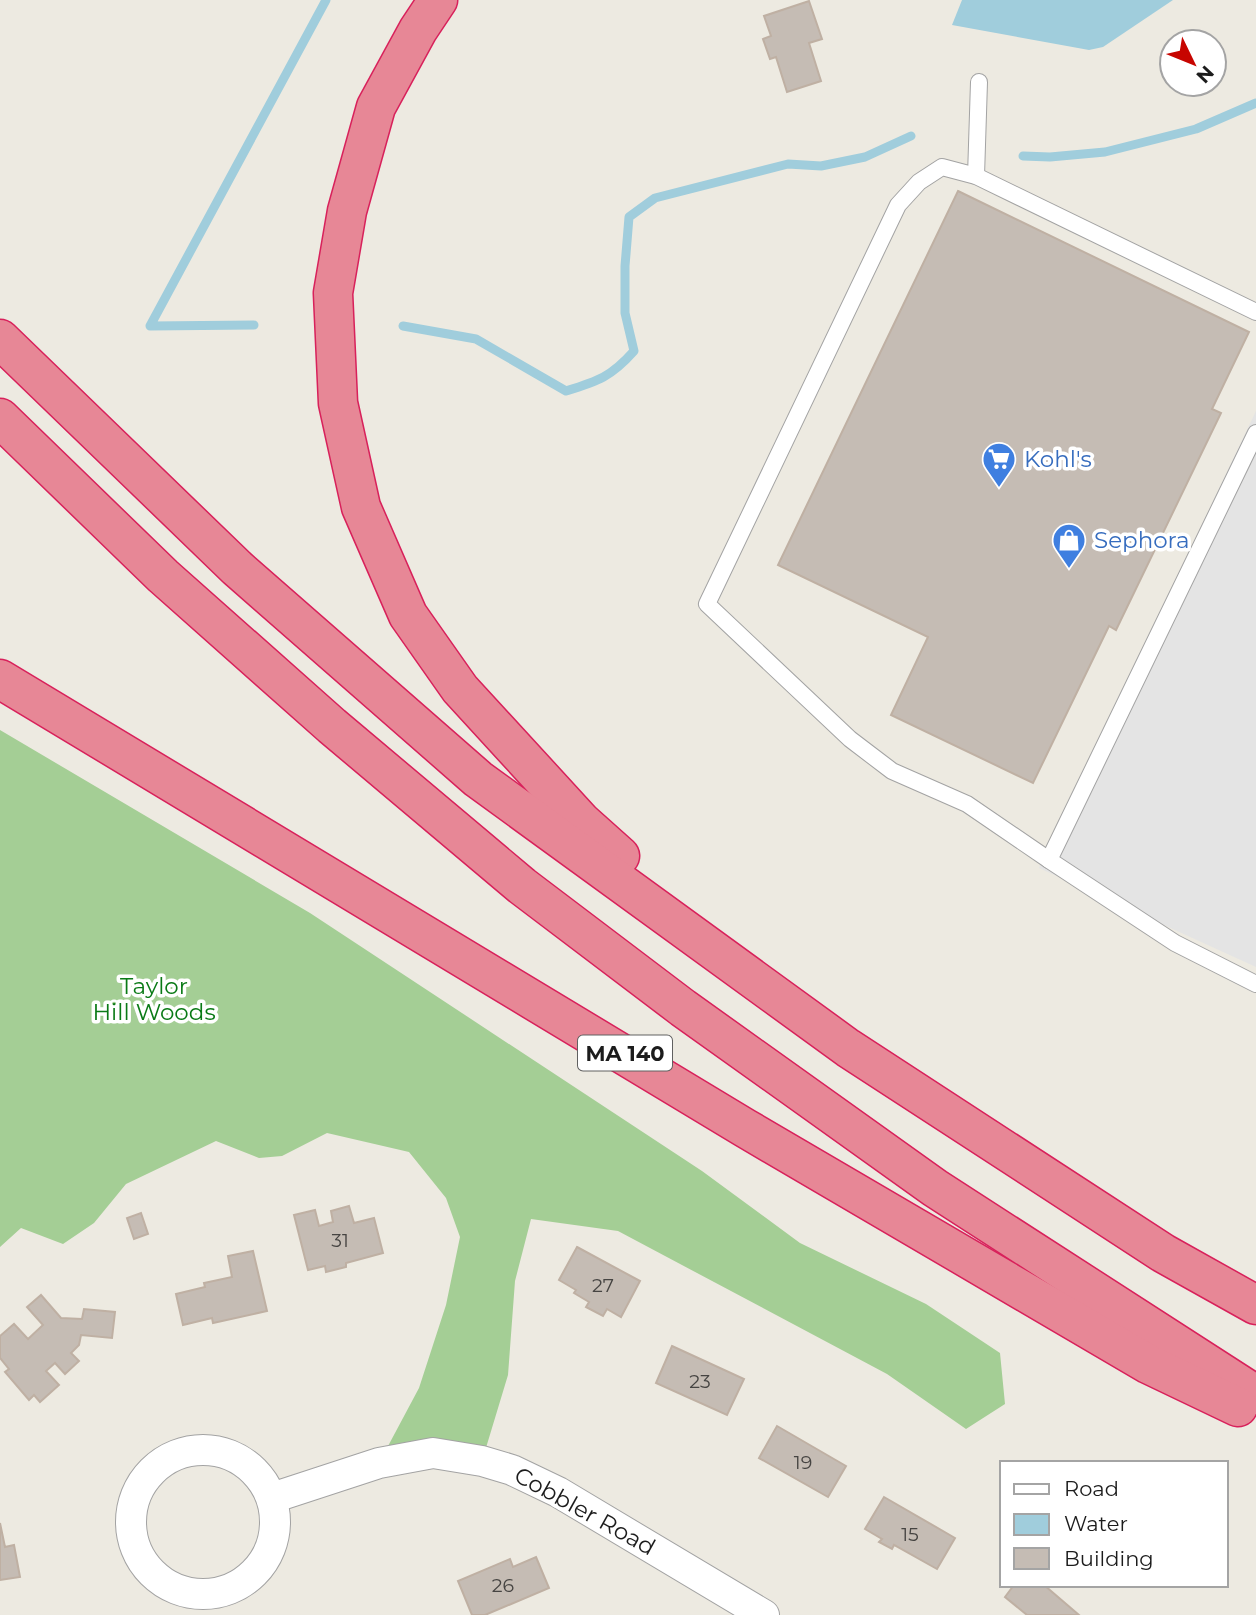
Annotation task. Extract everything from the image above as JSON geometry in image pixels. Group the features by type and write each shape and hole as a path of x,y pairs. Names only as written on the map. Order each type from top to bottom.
{"highway":[{"path":"439,0 418,30 376,107 347,211 332,293 338,403 361,507 408,615 460,689 582,822 755,981"},
{"path":"0,339 237,568 478,779 848,1048 1163,1253 1256,1305"},
{"path":"0,418 163,576 332,726 522,886 683,1008 936,1188 1256,1395"},
{"name":"MA 140","path":"0,679 746,1128 1148,1364 1256,1415"}],"street":[{"path":"211,1450 233,1456 257,1473 272,1498 276,1527 268,1555 250,1577 225,1591 196,1594 169,1586 146,1567 134,1542 132,1512 142,1484 162,1463 189,1451 211,1450"},
{"name":"Cobbler Road","path":"272,1498 379,1463 433,1453 482,1461 512,1470 558,1492 764,1615"}],"lane":[{"path":"976,176 979,82"},
{"path":"1256,312 976,176 942,167 919,181 898,205 707,604 831,722 892,771 967,804 1175,943 1256,984"},
{"path":"1049,860 1256,433"}],"green space":[{"name":"Taylor Hill Woods","path":"0,730 310,913 702,1171 800,1243 926,1304 1000,1353 1005,1404 966,1429 887,1374 618,1231 531,1219 515,1281 508,1375 482,1461 379,1463 419,1388 446,1305 460,1237 446,1198 409,1152 327,1133 282,1156 259,1158 216,1141 126,1184 94,1223 63,1244 21,1228 0,1247"}],"shaded area":[{"path":"1256,411 1256,967 1039,868"}],"water":[{"path":"962,0 1173,0 1103,47 1089,50 952,25"}],"building":[{"path":"809,1 822,39 809,43 821,81 787,92 776,57 770,59 763,39 771,36 764,16"},
{"name":"Kohl's","path":"958,191 1249,332 1212,409 1221,413 1116,630 1109,626 1033,783 891,715 928,637 778,565"},
{"path":"349,1206 354,1223 374,1218 383,1253 346,1263 346,1267 326,1272 325,1266 308,1270 294,1215 315,1210 319,1226 333,1222 331,1211"},
{"path":"141,1213 148,1234 134,1239 127,1218"},
{"path":"577,1247 640,1281 621,1317 607,1309 603,1316 586,1307 589,1302 559,1280"},
{"path":"253,1251 267,1311 213,1323 212,1318 183,1325 176,1294 205,1287 204,1283 232,1277 228,1256"},
{"path":"41,1295 61,1318 82,1319 84,1309 115,1312 112,1338 81,1335 79,1345 71,1353 79,1361 65,1374 55,1363 46,1371 59,1385 40,1402 34,1395 29,1400 5,1372 9,1369 0,1358 0,1336 14,1324 28,1339 43,1325 27,1307"},
{"path":"672,1346 744,1379 727,1415 656,1383"},
{"path":"777,1426 846,1466 828,1497 759,1458"},
{"path":"884,1497 955,1538 937,1569 894,1545 892,1549 879,1542 882,1539 865,1529"},
{"path":"0,1523 5,1547 14,1545 20,1577 0,1580"},
{"path":"536,1557 549,1588 485,1615 472,1615 458,1581 510,1559 513,1567"},
{"path":"1012,1587 1046,1587 1079,1615 1027,1615 1005,1597"}],"waterway":[{"path":"254,325 150,326 326,0"},
{"path":"1023,156 1050,157 1105,152 1196,129 1256,103"},
{"path":"403,326 476,339 566,391 587,384 611,372 634,351 625,313 629,217 655,198 788,164 821,166 865,157 911,136"}],"place":[{"name":"Kohl's","path":"999,489"},
{"name":"Sephora","path":"1069,570"}]}
